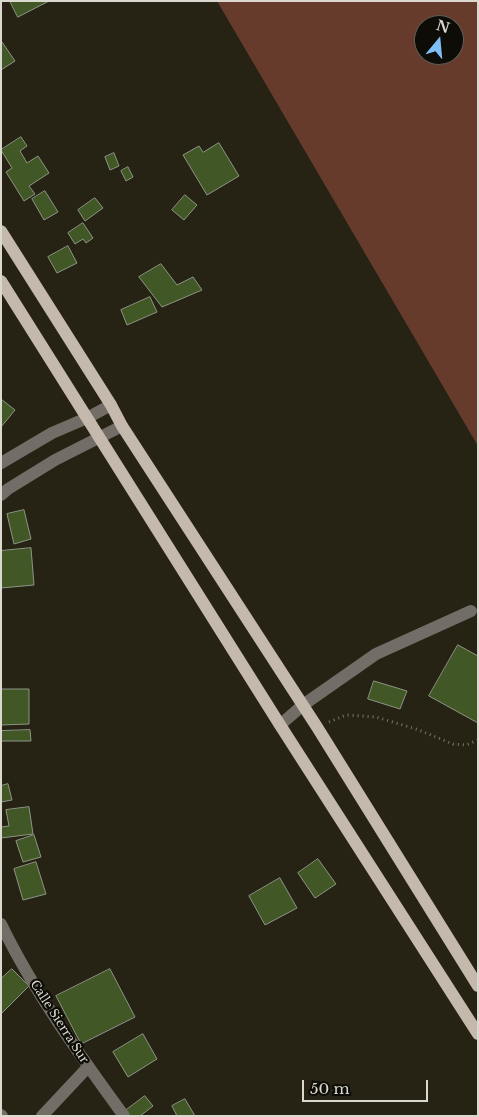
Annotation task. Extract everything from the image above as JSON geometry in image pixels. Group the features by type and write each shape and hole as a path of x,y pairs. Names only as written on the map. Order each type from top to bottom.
{"main road":[{"path":"1,231 112,405 122,426 317,727 478,986"},
{"path":"1,281 280,725 478,1034"}],"street":[{"path":"1,463 52,433 112,405"},
{"path":"1,495 54,460 122,426"},
{"path":"280,725 303,705 376,654 470,611"},
{"name":"Calle Sierra Sur","path":"1,924 18,958 88,1067 124,1116"},
{"path":"42,1116 88,1067"}],"path":[{"path":"317,727 346,715 376,717 419,730 453,744 466,745 478,740"}],"shaded area":[{"path":"217,1 478,1 478,446"}],"building":[{"path":"10,1 49,1 18,17"},
{"path":"1,42 15,61 1,70"},
{"path":"21,137 27,146 20,151 27,163 38,156 49,173 29,186 35,194 24,201 6,172 12,168 1,150"},
{"path":"219,143 239,176 207,195 183,155 199,146 203,152"},
{"path":"114,153 119,166 110,170 105,157"},
{"path":"128,167 133,177 126,181 121,171"},
{"path":"45,191 58,212 44,220 32,199"},
{"path":"185,195 197,205 184,220 172,210"},
{"path":"95,198 103,208 85,221 78,210"},
{"path":"83,223 93,238 86,243 83,239 75,244 68,233"},
{"path":"68,246 77,263 57,273 48,257"},
{"path":"161,264 177,285 193,277 202,290 162,307 139,277"},
{"path":"150,297 157,312 127,325 121,310"},
{"path":"1,399 15,410 1,427"},
{"path":"24,510 31,539 14,544 7,514"},
{"path":"31,548 34,585 1,588 1,551"},
{"path":"458,645 478,656 478,723 429,696"},
{"path":"374,681 407,691 400,709 368,699"},
{"path":"1,689 29,689 29,724 1,725"},
{"path":"30,730 31,741 1,741 1,731"},
{"path":"8,784 12,800 1,802 1,786"},
{"path":"29,807 33,834 1,838 1,827 9,826 6,810"},
{"path":"34,835 41,857 23,862 16,841"},
{"path":"318,859 336,884 315,898 298,873"},
{"path":"36,862 46,894 23,900 14,869"},
{"path":"280,878 297,908 265,925 249,896"},
{"path":"12,969 29,986 1,1014 1,979"},
{"path":"110,969 135,1017 81,1044 56,996"},
{"path":"143,1034 157,1059 128,1077 113,1052"},
{"path":"145,1096 153,1106 140,1116 128,1116 125,1111"},
{"path":"185,1099 195,1116 177,1116 172,1106"}]}
